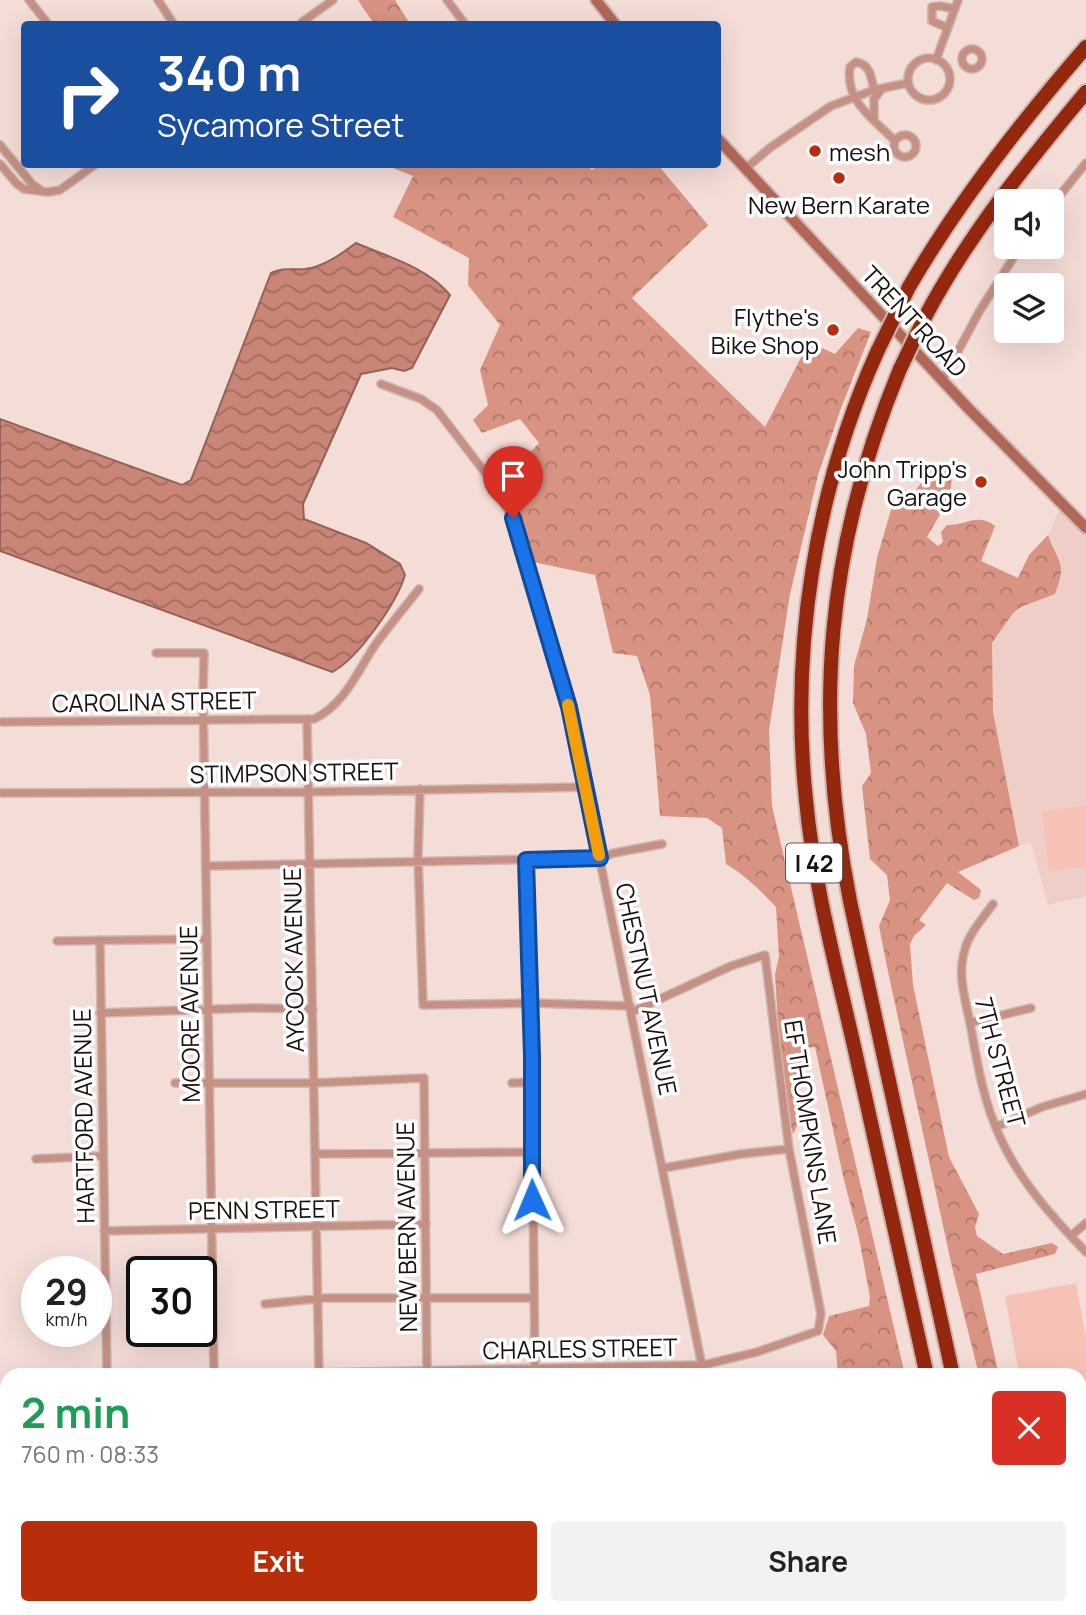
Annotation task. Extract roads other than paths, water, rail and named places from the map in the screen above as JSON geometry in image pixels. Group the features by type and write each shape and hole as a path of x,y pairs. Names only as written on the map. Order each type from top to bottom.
{"highway":[{"name":"I 42","path":"925,1368 819,887 806,801 802,764 802,668 814,558 843,440 878,350 909,288 958,209 1085,43"},
{"path":"951,1368 837,830 830,757 830,672 839,576 863,470 874,435 925,317 977,230 1086,92"},
{"path":"1056,132 1086,104"}],"street":[{"path":"29,0 46,21"},
{"path":"159,0 172,21"},
{"path":"303,21 333,0"},
{"path":"447,0 463,21"},
{"path":"596,0 613,21"},
{"path":"936,60 958,0"},
{"path":"948,28 932,21 933,8 940,6 955,9"},
{"path":"936,60 947,71 949,84 941,96 935,99 921,99 915,95 908,83 910,71 918,61 936,60"},
{"path":"875,120 873,112 877,90 869,69 865,64 856,62 850,67 848,82 852,97 895,141"},
{"path":"947,71 963,64"},
{"path":"746,169 810,119 852,97 908,83"},
{"name":"TRENT ROAD","path":"721,142 942,380 1086,528"},
{"path":"0,145 32,184 42,191"},
{"path":"1064,190 1086,163"},
{"path":"0,164 24,189 42,191 60,190 90,168"},
{"path":"942,380 1013,259"},
{"name":"CHESTNUT AVENUE","path":"381,383 421,399 437,410 491,479 510,511 569,707 703,1368"},
{"path":"307,719 324,714 342,697 377,643 419,589"},
{"name":"MOORE AVENUE","path":"156,653 204,653 214,1368"},
{"name":"CAROLINA STREET","path":"2,722 307,719"},
{"name":"AYCOCK AVENUE","path":"307,719 319,1368"},
{"name":"STIMPSON STREET","path":"2,793 309,792 586,787"},
{"path":"420,789 423,1005 531,1003 631,1009"},
{"path":"206,866 600,858 662,844"},
{"path":"526,860 531,1003 535,1368"},
{"name":"7TH STREET","path":"993,904 969,940 961,965 962,984 984,1090 1009,1156 1022,1176 1086,1252"},
{"path":"57,941 207,939"},
{"name":"HARTFORD AVENUE","path":"100,940 105,1256"},
{"name":"EF THOMPKINS LANE","path":"631,1009 731,966 765,955 789,1149 821,1314"},
{"path":"970,1023 1031,1008"},
{"path":"100,1013 313,1009"},
{"name":"NEW BERN AVENUE","path":"314,1083 424,1078 427,1368"},
{"path":"512,1083 532,1082"},
{"path":"175,1083 314,1083"},
{"path":"996,1127 1042,1107 1086,1094"},
{"path":"664,1168 741,1154 789,1149"},
{"path":"315,1154 531,1152"},
{"path":"36,1159 102,1156"},
{"path":"1071,1236 1086,1223"},
{"name":"PENN STREET","path":"104,1231 426,1224"},
{"path":"265,1304 318,1299 533,1298"},
{"name":"CHARLES STREET","path":"619,1368 703,1364 757,1352 818,1331 821,1314"},
{"name":"HARTFORD AVENUE","path":"107,1347 107,1368"}],"water":[{"path":"356,243 419,270 441,285 450,295 412,368 404,371 392,368 361,374 303,504 304,519 366,543 400,564 405,575 394,600 375,629 342,665 332,672 0,551 0,419 182,485 191,480 271,273 319,266"}],"place":[{"name":"mesh","path":"815,151"},
{"name":"New Bern Karate","path":"839,178"},
{"name":"Flythe's Bike Shop","path":"833,330"},
{"name":"John Tripp's Garage","path":"981,482"}]}
